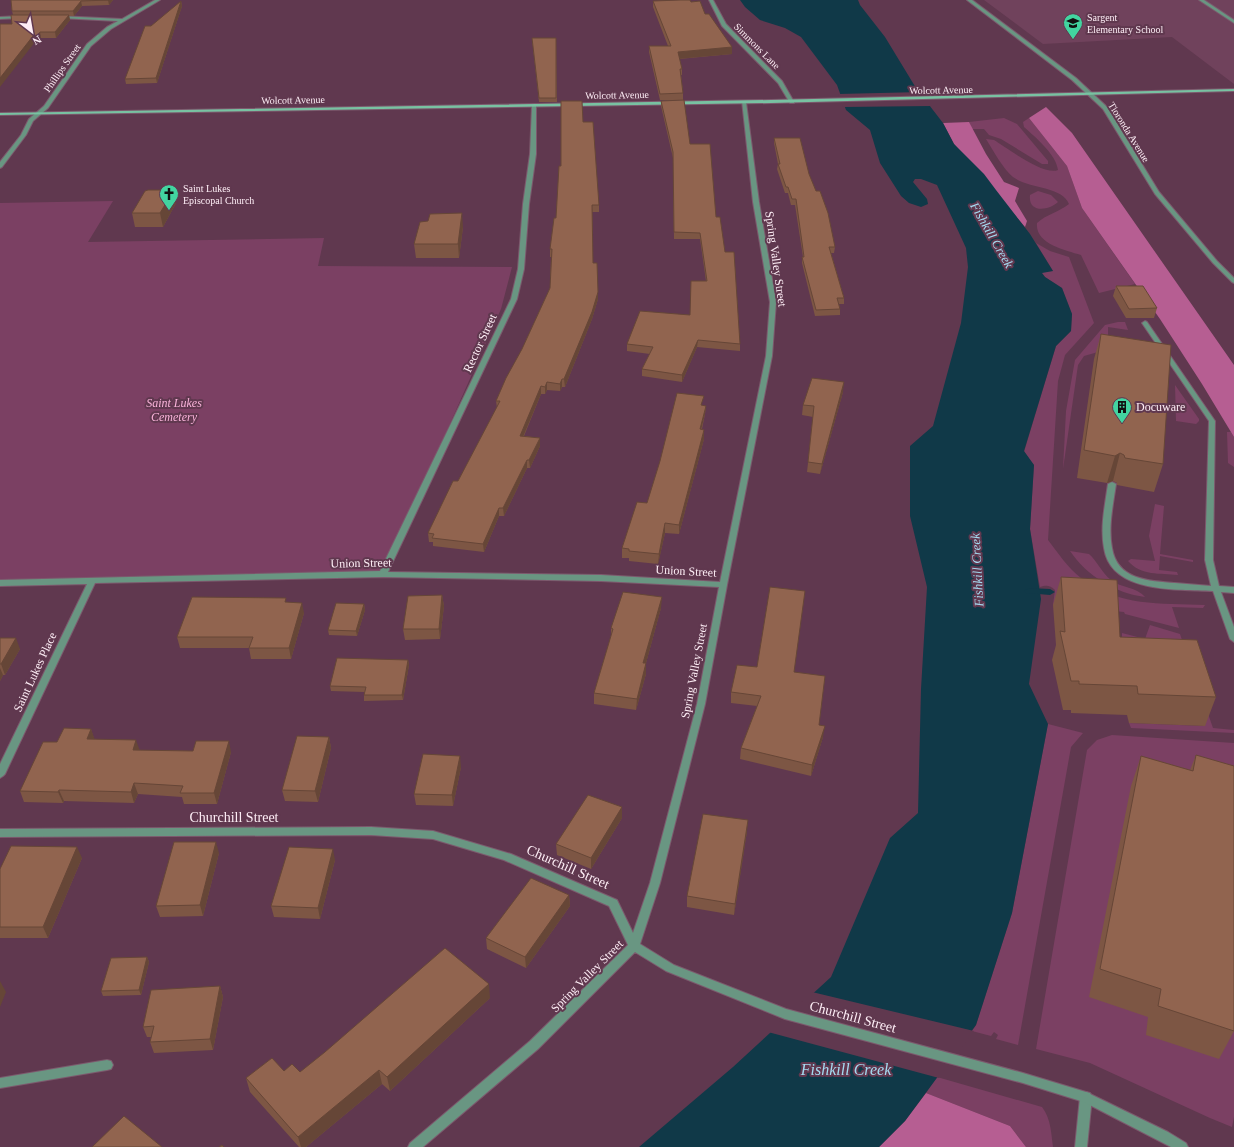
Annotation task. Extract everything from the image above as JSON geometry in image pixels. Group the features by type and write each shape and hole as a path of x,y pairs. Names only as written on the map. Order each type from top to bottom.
{"main road":[{"name":"Wolcott Avenue","path":"0,114 806,102 1070,96 1234,90"}],"street":[{"name":"Phillips Street","path":"0,166 23,136 31,120 40,113 90,45 109,28 158,0"},
{"name":"Simmons Lane","path":"711,0 724,25 780,82 792,102"},
{"name":"Tioronda Avenue","path":"969,0 1074,79 1092,95 1107,111 1157,194 1215,262 1234,281"},
{"path":"1201,0 1234,22"},
{"path":"0,18 29,17"},
{"path":"52,17 124,20"},
{"name":"Spring Valley Street","path":"414,1147 534,1045 634,946 655,883 701,704 723,585 769,356 773,302 756,202 744,102"},
{"name":"Rector Street","path":"383,574 514,298 521,269 526,204 533,154 534,105"},
{"path":"1145,323 1162,352 1212,421 1209,560 1216,589 1234,639"},
{"path":"1112,484 1106,532 1110,559 1115,567 1137,581 1150,584 1234,590"},
{"name":"Union Street","path":"0,582 383,574 601,578 723,585"},
{"name":"Saint Lukes Place","path":"0,774 92,581"},
{"name":"Churchill Street","path":"0,833 371,831 433,835 507,857 613,903 634,946 670,968 785,1014 1086,1097 1164,1136 1182,1147"},
{"path":"0,1083 107,1065"},
{"path":"1080,1147 1086,1097"}],"shaded area":[{"name":"Sargent Elementary School","path":"984,0 1234,0 1234,84 1172,37 1043,44"},
{"path":"1046,107 1072,133 1234,365 1234,437 1160,319 1082,208 1067,166 1029,118"},
{"path":"969,122 986,154 1004,182 1019,188 1015,201 1027,221 1025,227 954,144 943,123"},
{"path":"926,1093 1010,1126 1026,1147 879,1147 905,1121"}],"green space":[{"path":"1004,118 1017,124 1048,161 1048,164 1042,164 1001,139 989,135 984,129 972,129 969,122"},
{"path":"1029,118 1067,166 1082,208 1135,284 1099,293 1081,255 1052,245 1041,236 1037,223 1069,204 1060,194 1020,181 1009,174 986,139 994,140 1016,155 1044,169 1052,171 1058,170 1054,158 1050,152 1024,127 1023,122"},
{"path":"1038,191 1051,195 1058,202 1049,207 1040,209 1035,207 1030,201 1030,195"},
{"name":"Saint Lukes Cemetery","path":"113,201 88,242 324,238 318,266 512,267 501,309 383,574 0,583 0,203"},
{"path":"1036,243 1050,251 1069,257 1094,323 1065,355 1058,381 1048,540 1076,574 1110,594 1140,602 1205,605 1203,608 1172,607 1179,628 1125,614 1124,612 1053,605 1055,590 1048,586 1040,587 1030,529 1034,465 1024,452 1056,346 1071,331 1072,314 1062,288 1045,277 1041,272 1053,271"},
{"path":"1125,322 1128,330 1108,327 1108,336 1098,352 1084,356 1078,365 1063,469 1066,411 1075,360 1105,325"},
{"path":"1175,385 1199,419 1196,424 1176,421"},
{"path":"1227,432 1231,432 1234,437 1234,467 1228,463"},
{"path":"1155,504 1164,506 1160,554 1193,560 1193,562 1160,556 1159,570 1177,572 1178,575 1151,573 1133,566 1128,561 1131,559 1155,561 1149,536"},
{"path":"1070,551 1089,554 1111,580 1119,585 1138,591 1145,597 1123,592 1103,582 1085,568"},
{"path":"1150,625 1180,634 1188,658 1122,643 1122,633 1145,639"},
{"path":"1199,688 1213,728 1234,730 1234,733 1131,728 1129,723 1204,726"},
{"path":"1048,724 1083,733 1071,747 1018,1045 996,1039 998,1035 994,1032 991,1036 972,1031 976,1025 1012,913"},
{"path":"1112,735 1234,743 1234,1117 1232,1127 1090,1063 1036,1049 1087,750 1097,740"},
{"path":"937,1077 1042,1107 1049,1121 1053,1147 1026,1147 1010,1126 926,1093"}],"water":[{"name":"Fishkill Creek","path":"740,0 858,0 860,5 885,37 916,88 943,123 954,144 984,174 1030,234 1053,271 1042,273 1045,277 1062,288 1072,314 1071,331 1056,346 1024,451 1034,465 1030,529 1041,599 1029,684 1048,724 1012,913 976,1025 905,1121 879,1147 639,1147 733,1067 831,977 890,838 918,813 921,689 927,587 910,516 910,446 933,426 961,323 968,267 966,248 937,185 921,179 915,179 913,182 927,199 928,204 921,207 909,203 901,196 880,163 870,130 846,110 837,85 801,37 785,28 760,20 745,7"}],"pier":[{"path":"922,92 932,106 843,107 838,94"},
{"path":"812,992 974,1031 939,1078 768,1032"}],"building":[{"path":"11,0 109,0 81,1 73,11 12,11"},
{"path":"690,0 691,2 700,1 705,14 709,14 732,47 678,52 682,69 680,69 683,93 660,94 649,46 671,46 653,1"},
{"path":"181,1 156,78 125,79 145,26 151,26"},
{"path":"11,15 69,15 55,32 40,32 37,36 33,36 0,78 0,24 12,24"},
{"path":"532,38 556,38 556,98 539,98"},
{"path":"684,100 690,144 710,144 716,217 720,217 725,252 734,252 740,344 698,340 682,375 642,369 653,347 627,344 640,311 690,315 691,281 707,281 700,233 674,232 673,152 661,101"},
{"path":"561,101 582,101 583,122 593,122 599,205 592,205 593,263 597,263 598,292 592,312 564,379 562,379 560,384 547,382 545,387 541,386 520,436 540,438 529,460 527,460 503,508 499,508 483,544 432,538 434,534 428,533 453,481 458,481 500,401 496,401 550,288 552,249 550,249 554,218 556,218 559,166 561,166"},
{"path":"774,138 800,138 809,174 816,191 820,191 828,213 835,247 829,247 844,298 837,298 840,309 816,310 802,257 804,257 796,199 792,199 788,187 786,187 778,164 780,164"},
{"path":"174,190 160,213 132,213 145,191"},
{"path":"462,213 458,244 414,244 420,222 428,221 430,214"},
{"path":"1116,286 1143,286 1157,308 1129,309"},
{"name":"Docuware","path":"1101,334 1171,345 1163,464 1125,458 1124,455 1120,453 1115,456 1084,450"},
{"path":"812,378 844,382 822,464 808,462 814,406 803,405"},
{"path":"677,393 704,396 701,405 706,406 700,429 704,430 679,525 665,523 659,554 629,551 629,549 622,548 637,502 647,503 660,461"},
{"path":"1061,577 1117,580 1120,637 1197,640 1216,697 1138,694 1137,686 1079,684 1079,681 1071,681 1060,631 1065,632"},
{"path":"770,587 805,591 794,672 825,676 819,725 825,726 812,765 741,748 761,696 731,692 737,665 757,667"},
{"path":"623,592 662,597 643,663 646,663 637,699 594,693 613,629 611,628"},
{"path":"442,595 439,629 403,629 408,596"},
{"path":"192,597 286,598 285,602 302,603 289,648 249,648 253,637 177,637"},
{"path":"336,603 364,604 356,631 328,630"},
{"path":"0,638 16,638 1,664 0,664"},
{"path":"337,658 408,660 402,695 364,695 366,687 330,686"},
{"path":"64,728 91,729 87,739 136,740 133,750 193,751 196,741 229,741 214,793 180,793 183,786 134,783 131,792 59,790 58,792 20,791 43,742 57,742"},
{"path":"297,736 329,737 315,791 282,790"},
{"path":"423,754 460,756 452,795 414,794"},
{"path":"1196,755 1234,766 1234,1031 1158,1006 1161,989 1100,969 1141,756 1193,771"},
{"path":"588,795 622,807 591,858 556,844"},
{"path":"703,814 748,820 735,904 687,896"},
{"path":"174,842 216,842 200,905 156,906"},
{"path":"11,846 77,847 43,927 0,927 0,869"},
{"path":"289,847 333,849 318,908 271,906"},
{"path":"531,878 569,895 525,957 486,938"},
{"path":"445,948 489,984 387,1077 379,1070 298,1137 246,1078 272,1058 284,1071 292,1064 300,1072"},
{"path":"147,957 139,990 101,991 111,958"},
{"path":"220,986 210,1039 150,1042 154,1026 143,1027 151,990"},
{"path":"124,1116 162,1147 92,1147"}],"waterway":[{"path":"1029,591 1050,592"}],"place":[{"name":"Sargent Elementary School","path":"1073,40"},
{"name":"Saint Lukes Episcopal Church","path":"169,211"},
{"name":"Docuware","path":"1122,424"}]}
